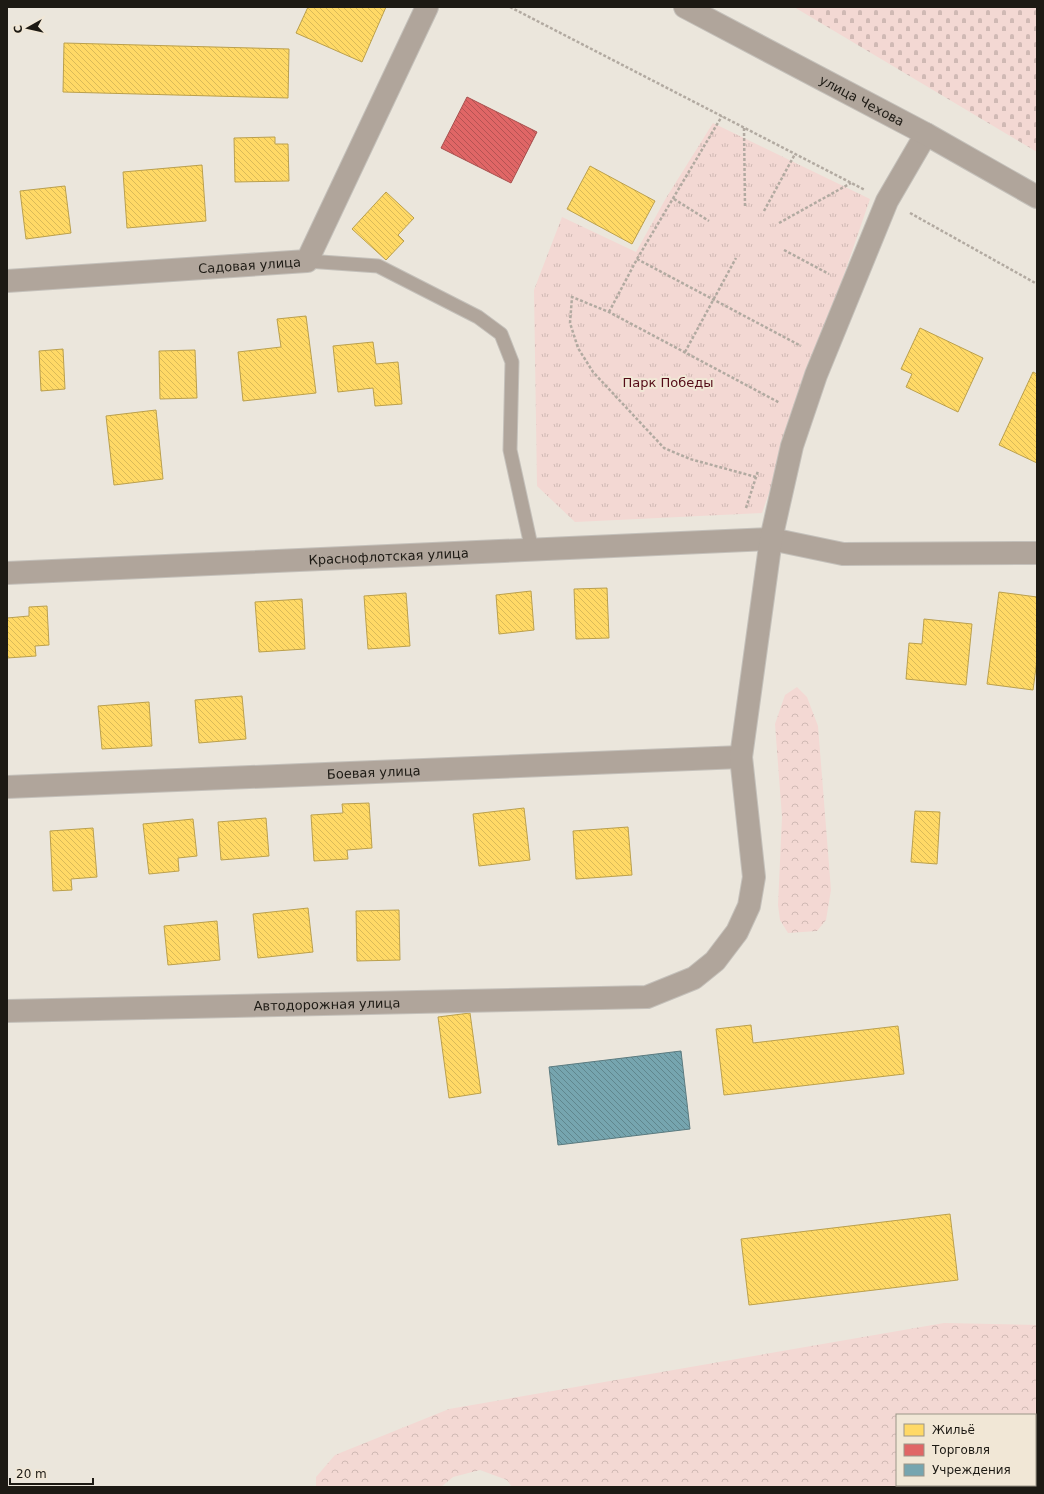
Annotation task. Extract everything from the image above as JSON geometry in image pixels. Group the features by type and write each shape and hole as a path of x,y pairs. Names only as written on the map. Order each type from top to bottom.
{"street":[{"name":"Садовая улица","path":"7,281 307,261 427,7"},
{"name":"улица Чехова","path":"685,7 926,134 1037,197"},
{"path":"741,757 771,539 792,446 816,375 887,201 926,134"},
{"name":"Краснофлотская улица","path":"7,573 771,539 843,554 1037,553"},
{"name":"Боевая улица","path":"7,787 741,757"},
{"name":"Автодорожная улица","path":"7,1011 647,997 694,978 715,961 737,932 749,906 754,877 741,757"}],"lane":[{"path":"307,261 378,266 478,316 501,334 512,362 510,450 532,550"}],"path":[{"path":"510,7 887,201 1037,284"},
{"path":"609,312 637,260 722,116"},
{"path":"744,128 745,207"},
{"path":"764,211 795,154"},
{"path":"779,223 851,183"},
{"path":"674,199 709,221"},
{"path":"784,250 833,277"},
{"path":"685,352 736,258"},
{"path":"637,260 803,347"},
{"path":"756,478 690,459 664,448 593,372 578,348 570,323 572,297 609,312 782,404"}],"green space":[{"path":"794,7 1037,7 1037,152"},
{"name":"Парк Победы","path":"713,123 870,199 762,513 575,522 537,486 534,290 562,217 636,252 666,198"},
{"path":"797,687 807,697 818,726 831,890 826,920 817,931 788,933 780,920 778,905 782,817 775,724 785,695"},
{"path":"944,1323 1037,1325 1037,1487 512,1487 507,1480 480,1470 453,1477 441,1487 316,1487 316,1477 335,1455 449,1409"}],"building: Жильё":[{"path":"308,7 386,7 362,62 296,33"},
{"path":"64,43 289,49 288,98 63,92"},
{"path":"275,137 275,144 288,144 289,181 235,182 234,138"},
{"path":"202,165 206,221 127,228 123,172"},
{"path":"590,166 655,201 632,244 567,209"},
{"path":"65,186 71,233 26,239 20,191"},
{"path":"386,192 414,218 398,235 404,241 386,260 352,229"},
{"path":"306,316 316,393 243,401 238,352 281,347 277,319"},
{"path":"920,328 983,358 958,412 906,387 912,374 901,369"},
{"path":"373,342 376,364 398,362 402,404 375,406 373,388 338,392 333,346"},
{"path":"63,349 65,389 41,391 39,351"},
{"path":"195,350 197,398 160,399 159,351"},
{"path":"1033,372 1037,374 1037,463 999,445"},
{"path":"156,410 163,479 114,485 106,416"},
{"path":"607,588 609,638 576,639 574,589"},
{"path":"531,591 534,630 499,634 496,595"},
{"path":"999,592 1037,597 1037,660 1033,690 987,684"},
{"path":"406,593 410,646 368,649 364,596"},
{"path":"302,599 305,649 259,652 255,602"},
{"path":"47,606 49,645 35,646 36,656 7,658 7,618 29,616 29,607"},
{"path":"924,619 972,624 966,685 906,679 909,643 922,644"},
{"path":"242,696 246,739 199,743 195,700"},
{"path":"149,702 152,746 102,749 98,706"},
{"path":"369,803 372,848 347,850 348,859 314,861 311,815 343,813 342,804"},
{"path":"524,808 530,860 479,866 473,814"},
{"path":"915,811 940,812 937,864 911,862"},
{"path":"266,818 269,856 221,860 218,822"},
{"path":"193,819 197,856 178,858 179,871 149,874 143,824"},
{"path":"628,827 632,875 576,879 573,831"},
{"path":"93,828 97,877 71,879 72,890 53,891 50,831"},
{"path":"308,908 313,952 258,958 253,914"},
{"path":"399,910 400,960 357,961 356,911"},
{"path":"217,921 220,960 168,965 164,926"},
{"path":"470,1013 481,1093 449,1098 438,1017"},
{"path":"751,1025 753,1043 898,1026 904,1074 724,1095 716,1029"},
{"path":"950,1214 958,1280 749,1305 741,1239"}],"building: Торговля":[{"path":"467,97 537,132 511,183 441,148"}],"building: Учреждения":[{"path":"681,1051 690,1129 558,1145 549,1067"}]}
